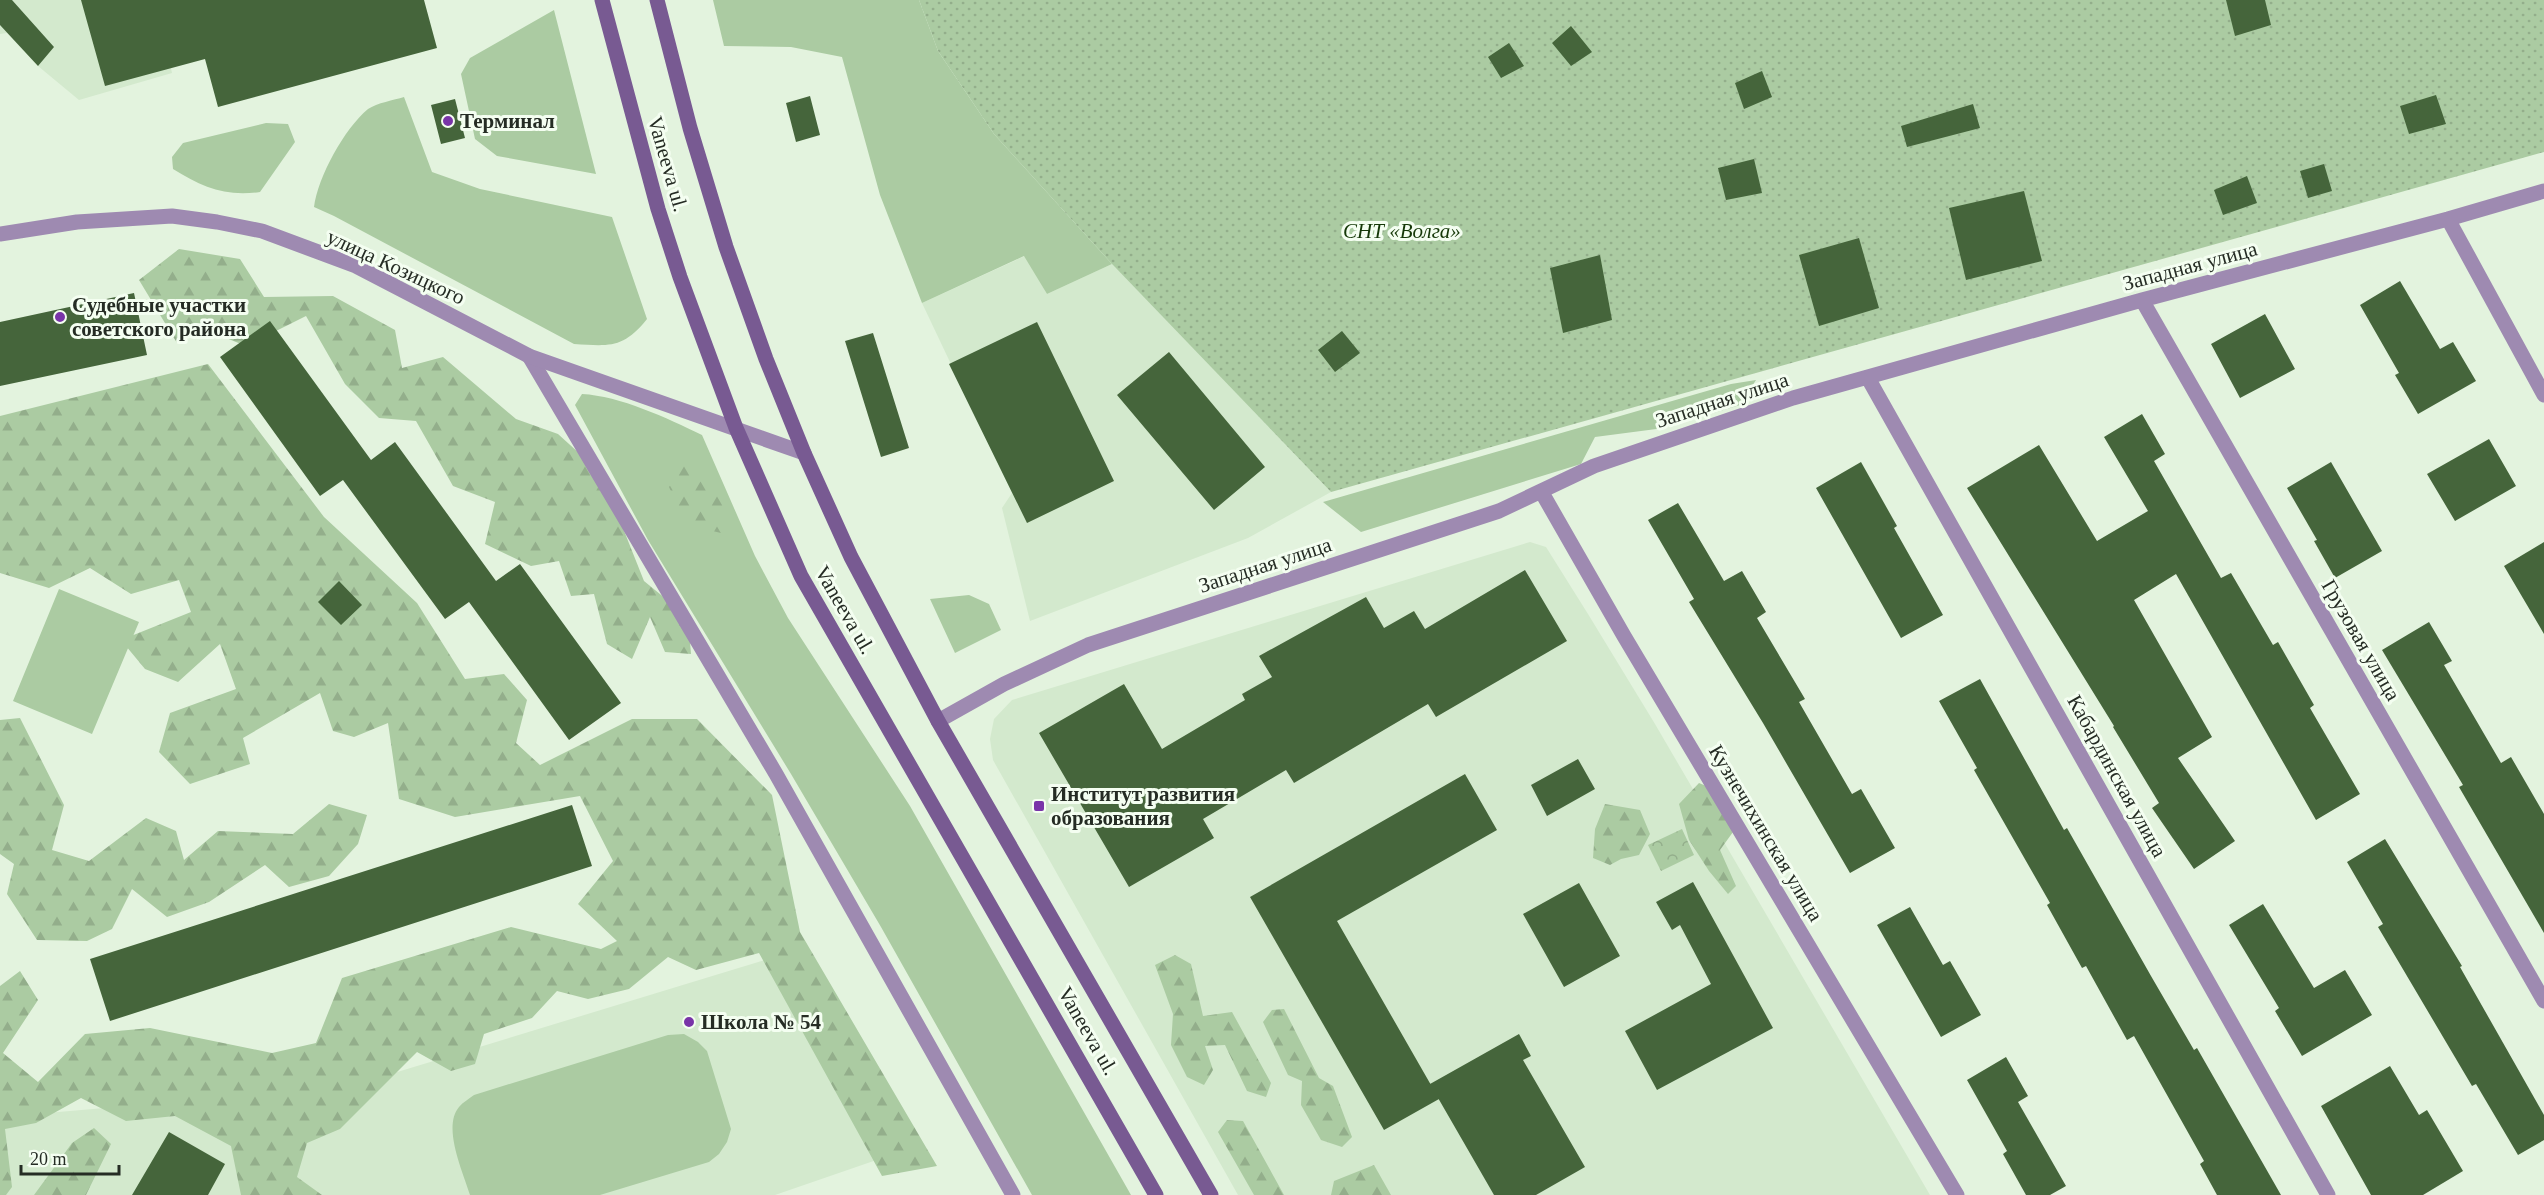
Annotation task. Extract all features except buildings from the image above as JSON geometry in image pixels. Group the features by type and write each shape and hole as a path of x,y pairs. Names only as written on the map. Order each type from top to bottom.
{"main road":[{"name":"Vaneeva ul.","path":"602,0 658,209 680,278 736,428 801,576 1156,1195"},
{"name":"Vaneeva ul.","path":"657,0 690,128 726,247 766,359 804,453 851,557 938,721 1211,1195"}],"street":[{"name":"Западная улица","path":"938,721 1004,684 1088,645 1499,511 1594,466 1793,398 2544,191"},
{"name":"улица Козицкого","path":"0,234 76,222 172,216 262,231 356,266 530,356 804,453"},
{"path":"2448,219 2544,395"},
{"name":"Грузовая улица","path":"2142,300 2544,1001"},
{"path":"530,356 776,774 1013,1195"},
{"name":"Кабардинская улица","path":"1868,378 2328,1195"},
{"name":"Кузнечихинская улица","path":"1541,491 1624,636 1957,1195"}],"shaded area":[{"path":"0,0 157,0 172,73 79,100 38,66 7,33 0,34"},
{"path":"1025,256 1047,294 1112,264 1331,492 1248,538 1030,621 1002,508 1012,493 922,303"},
{"path":"1530,542 1546,547 1588,614 1655,724 1930,1195 1238,1195 993,760 990,739 994,719 1012,700"},
{"name":"Школа № 54","path":"778,956 891,1155 775,1195 0,1195 0,1117 348,1087"}],"green space":[{"path":"713,0 919,0 938,51 994,134 1112,264 1047,294 1024,256 922,303 880,195 842,57 791,47 724,46"},
{"name":"СНТ «Волга»","path":"919,0 2544,0 2544,152 1331,492 1112,264 994,134 938,51"},
{"path":"554,10 596,174 497,156 475,139 461,74 470,58"},
{"path":"404,97 432,172 480,189 612,217 647,319 638,329 623,341 615,343 574,344 314,207 316,195 334,154 359,118 368,109"},
{"path":"266,123 288,124 295,142 260,192 225,192 204,186 173,169 172,157 183,143"},
{"path":"179,249 240,259 264,297 333,296 395,330 402,368 443,357 516,419 558,434 601,473 644,581 688,617 691,654 665,652 650,617 632,659 607,644 594,594 571,596 559,561 531,566 485,544 495,502 453,486 416,421 379,418 345,384 306,316 246,346 206,330 177,343 139,280"},
{"path":"208,364 324,517 417,603 465,679 504,674 527,700 516,743 540,765 632,719 697,719 772,795 800,932 937,1166 882,1176 759,953 696,970 668,957 629,989 588,999 557,991 532,1018 484,1034 475,1064 451,1071 417,1052 340,1129 307,1143 297,1177 322,1195 241,1195 231,1146 175,1116 126,1121 81,1098 36,1123 5,1129 12,1187 6,1195 0,1195 0,986 20,971 38,1000 3,1053 38,1082 85,1034 150,1028 272,1053 316,1043 342,978 511,927 601,949 617,941 578,904 613,861 580,796 455,817 399,799 388,723 354,737 333,731 320,693 243,738 250,764 190,784 159,752 170,713 236,689 220,644 178,682 145,669 121,640 191,612 179,580 131,594 90,568 49,588 0,573 0,416"},
{"path":"1756,380 1740,405 1664,428 1595,437 1581,464 1361,532 1323,502 1731,384"},
{"path":"582,394 627,403 702,435 755,556 788,618 910,806 1131,1195 1032,1195 881,927 791,774 648,540 575,405"},
{"path":"687,461 708,470 730,515 721,533 687,525 669,487"},
{"path":"59,589 139,622 92,734 13,701"},
{"path":"969,595 989,604 1001,630 955,653 930,599"},
{"path":"20,718 64,805 52,850 89,861 146,818 176,831 184,860 218,831 293,834 329,804 367,815 358,844 329,876 289,887 265,865 209,902 167,917 132,889 112,929 87,941 37,940 7,894 14,864 0,854 0,720"},
{"path":"1699,783 1725,794 1733,832 1720,850 1736,886 1728,894 1709,871 1689,840 1679,804"},
{"path":"1605,804 1640,810 1650,834 1639,855 1621,859 1610,865 1593,858 1595,829"},
{"path":"1682,829 1694,855 1661,871 1648,845"},
{"path":"1175,955 1191,964 1203,1016 1232,1012 1271,1083 1266,1097 1247,1091 1225,1045 1205,1046 1213,1070 1204,1085 1187,1077 1171,1045 1173,1014 1155,965"},
{"path":"1284,1009 1319,1078 1333,1086 1352,1137 1342,1147 1321,1140 1301,1105 1302,1081 1288,1075 1263,1022 1272,1010"},
{"path":"684,1034 698,1042 707,1051 731,1129 727,1142 719,1154 709,1162 600,1195 470,1195 453,1138 454,1116 464,1102 474,1095 668,1035"},
{"path":"1227,1120 1243,1121 1284,1195 1254,1195 1218,1132"},
{"path":"94,1128 111,1144 86,1195 34,1195 72,1143"},
{"path":"1374,1165 1391,1195 1331,1195 1334,1181"}],"place":[{"name":"Терминал","path":"448,121"},
{"name":"Судебные участки советского района","path":"60,317"},
{"name":"Институт развития образования","path":"1039,806"},
{"name":"Школа № 54","path":"689,1022"}]}
